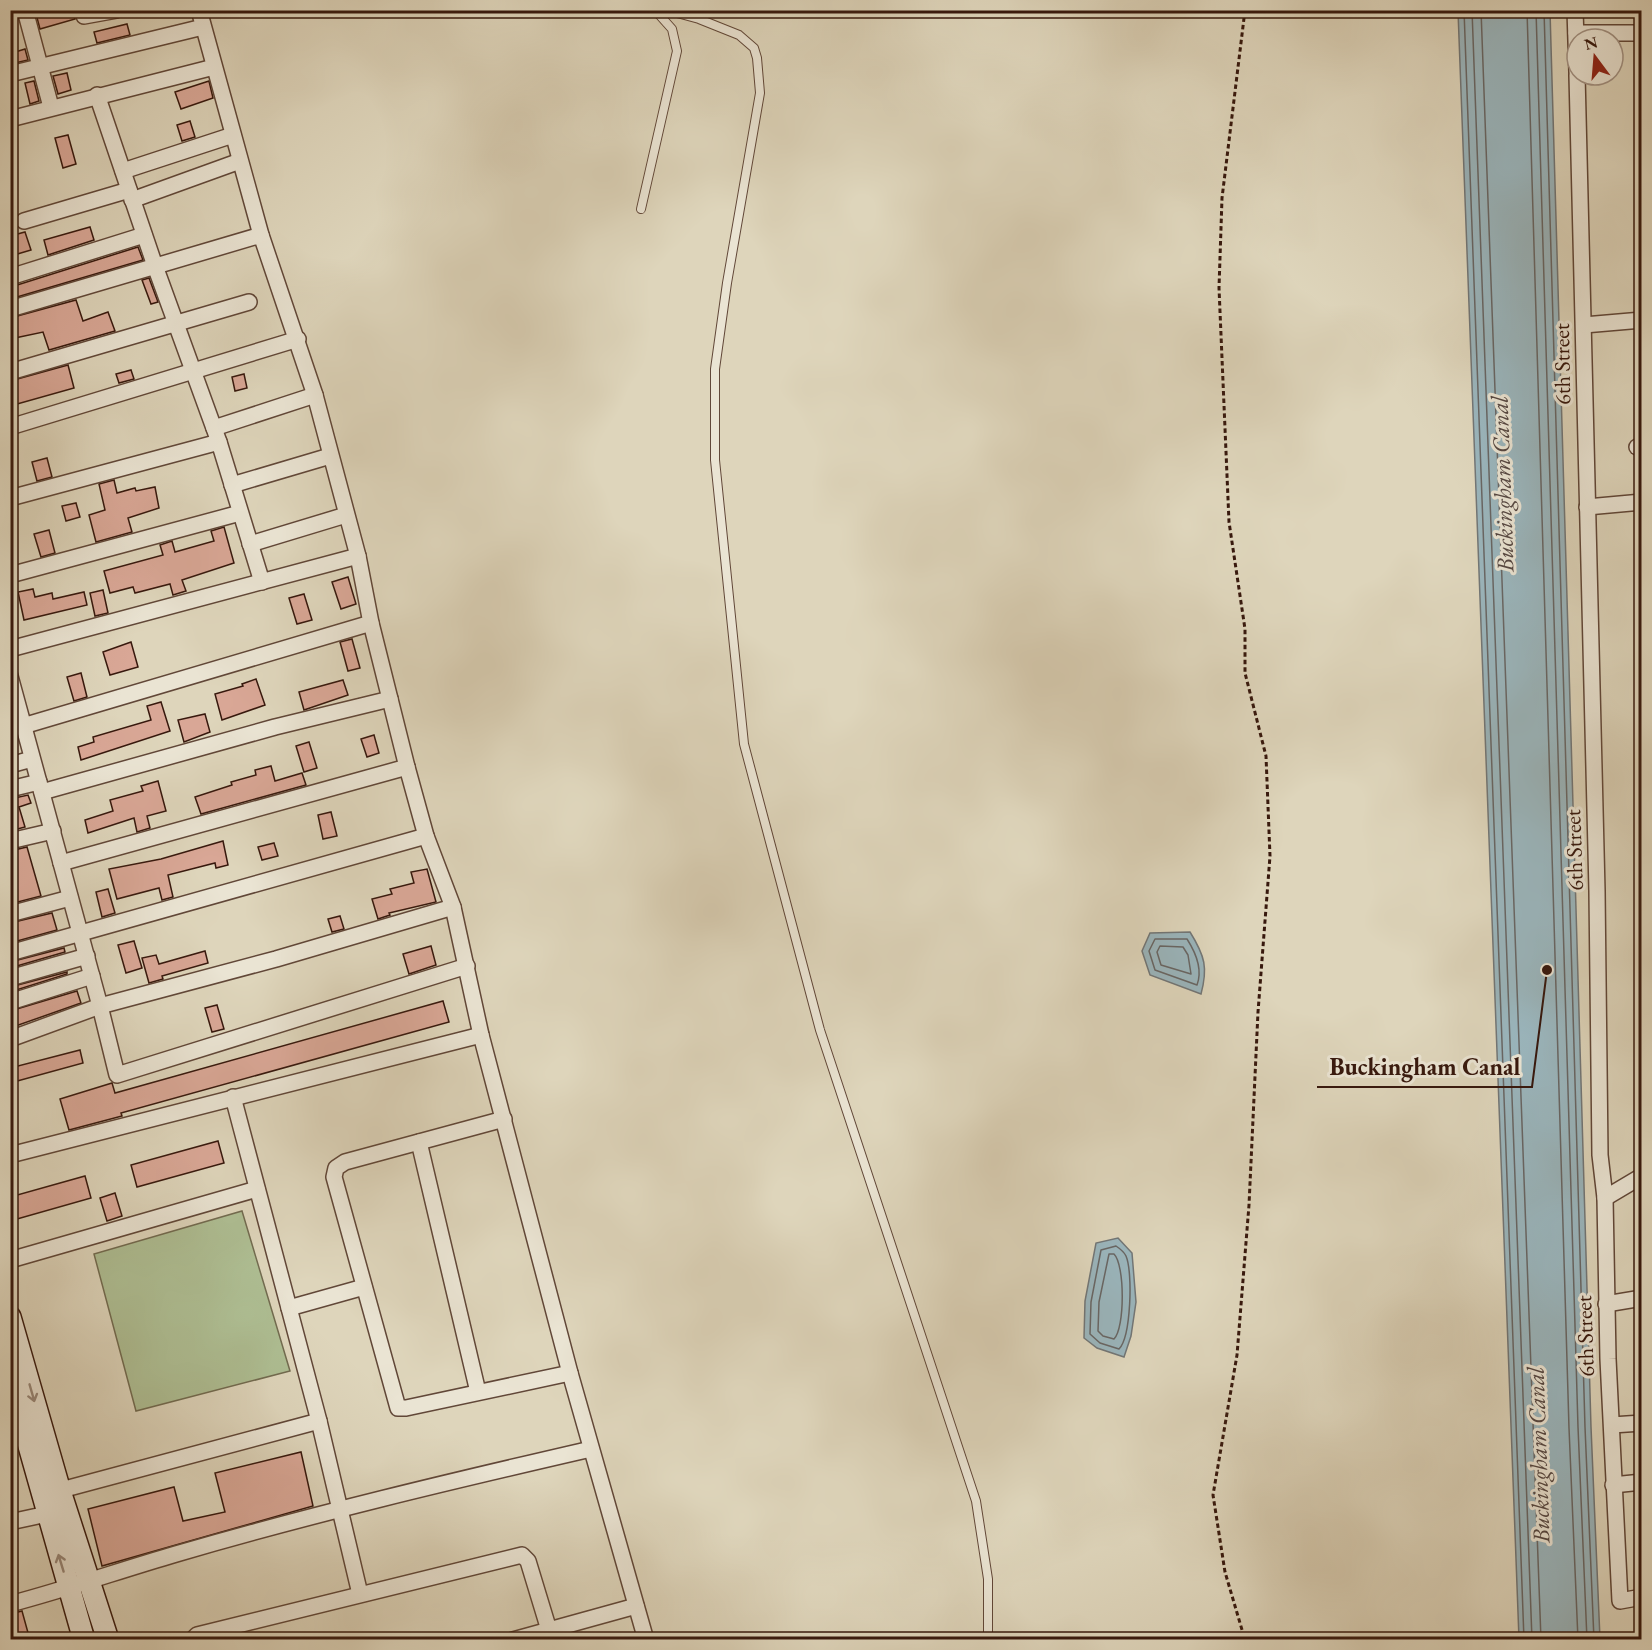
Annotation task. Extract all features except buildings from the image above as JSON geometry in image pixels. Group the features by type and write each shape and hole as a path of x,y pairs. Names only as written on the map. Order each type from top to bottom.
{"main road":[{"path":"10,1317 69,1589 84,1640"},
{"path":"10,1379 49,1500 92,1582 108,1640"}],"street":[{"path":"25,10 51,107"},
{"path":"82,10 84,16 117,10"},
{"path":"199,10 261,235 298,339 315,395 358,556 371,623 407,767 426,836 453,907 481,1035 570,1373 646,1640"},
{"name":"6th Street","path":"1575,10 1576,27"},
{"path":"10,74 203,27"},
{"path":"1625,33 1641,33"},
{"path":"10,119 214,67"},
{"name":"6th Street","path":"1577,87 1598,891 1600,1155 1605,1198 1606,1304 1613,1485 1620,1601 1641,1597"},
{"path":"97,95 154,266 217,435 262,582"},
{"path":"123,171 233,135"},
{"path":"24,221 131,195 240,160"},
{"path":"10,277 144,235"},
{"path":"10,309 261,235"},
{"path":"10,372 249,302"},
{"path":"1584,325 1641,320"},
{"path":"10,427 298,339"},
{"path":"10,498 217,435 315,395"},
{"path":"232,485 330,456"},
{"path":"1587,507 1641,502"},
{"path":"10,575 240,513"},
{"path":"250,544 346,515"},
{"path":"10,649 358,556"},
{"path":"23,726 371,623"},
{"path":"10,676 13,694 87,956 117,1076 467,966"},
{"path":"10,789 40,787 390,699"},
{"path":"10,765 32,759"},
{"path":"61,863 407,767"},
{"path":"10,841 53,831"},
{"path":"10,953 426,836"},
{"path":"10,914 70,898"},
{"path":"10,1040 100,1006 276,959 453,907"},
{"path":"10,978 87,956"},
{"path":"10,1002 92,976"},
{"path":"10,1155 481,1035"},
{"path":"233,1097 319,1421 360,1594"},
{"path":"504,1119 345,1162 336,1167 334,1177 398,1408 570,1373"},
{"path":"418,1142 478,1392"},
{"path":"1605,1198 1641,1176"},
{"path":"10,1260 257,1189"},
{"path":"289,1308 364,1287"},
{"path":"1606,1304 1641,1298"},
{"path":"10,1522 49,1500 319,1421"},
{"path":"1612,1425 1641,1423"},
{"path":"10,1604 69,1589 175,1554 339,1510 591,1449"},
{"path":"1613,1485 1641,1482"},
{"path":"192,1640 197,1635 522,1555 528,1561 551,1635"},
{"path":"513,1640 551,1635 636,1606"}],"lane":[{"path":"641,209 677,51 672,29 655,10"},
{"path":"666,10 699,19 739,35 754,48 757,58 760,93 727,283 715,369 715,460 744,744 820,1030 976,1501 988,1579 988,1640"}],"path":[{"path":"1245,10 1222,198 1219,288 1229,522 1245,629 1245,673 1266,756 1270,856 1258,1012 1249,1205 1237,1355 1213,1495 1225,1572 1245,1640"}],"green space":[{"path":"242,1211 290,1371 136,1411 94,1254"}],"water":[{"path":"1458,11 1550,11 1591,1427 1600,1639 1519,1639"},
{"path":"1190,932 1204,962 1201,994 1150,975 1142,951 1150,933"},
{"path":"1118,1238 1132,1253 1136,1302 1131,1336 1124,1357 1097,1348 1084,1338 1085,1301 1096,1243"}],"place":[{"name":"Buckingham Canal","path":"1547,970"}]}
